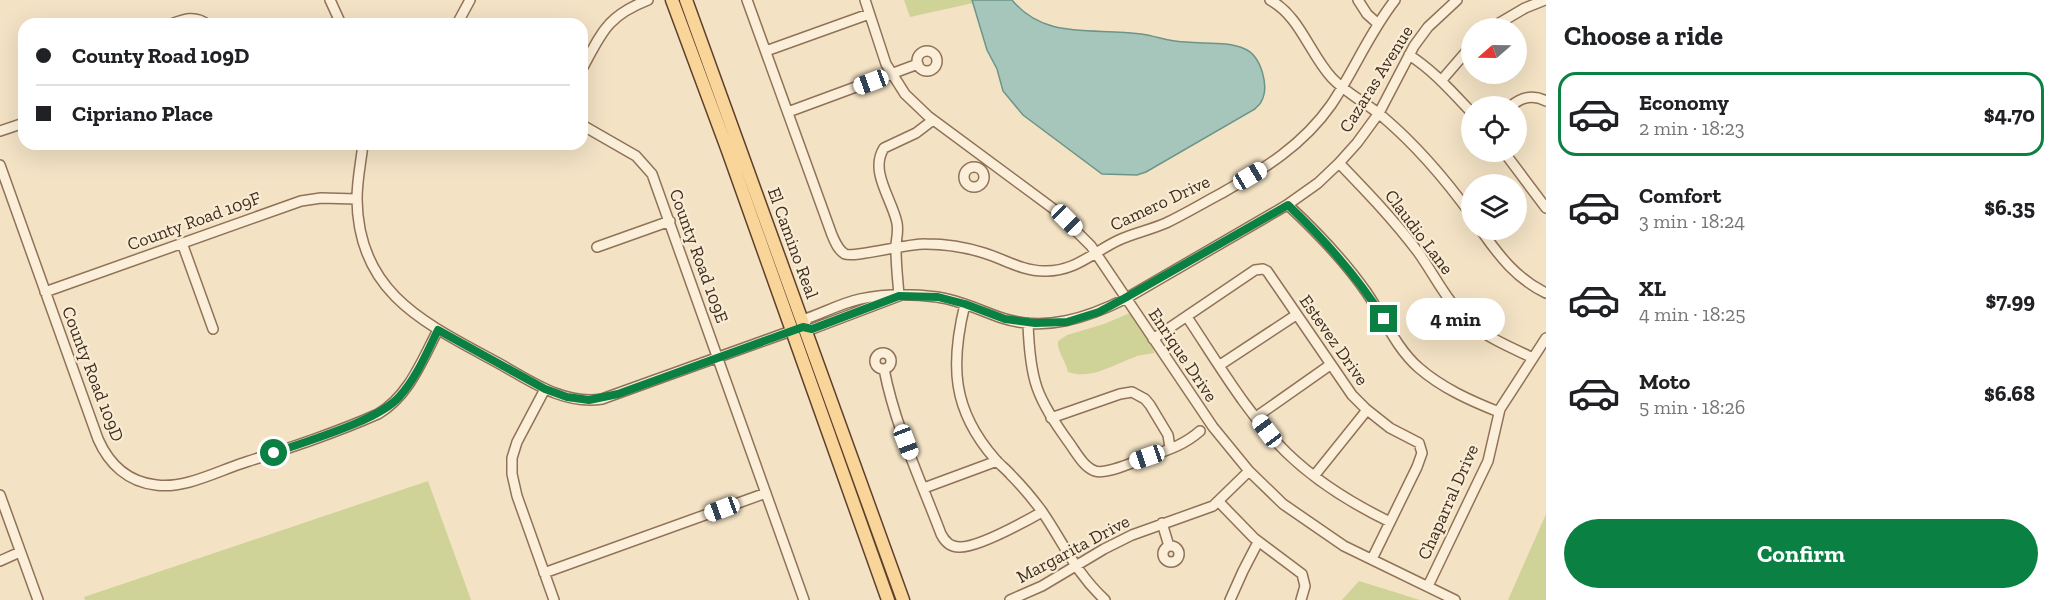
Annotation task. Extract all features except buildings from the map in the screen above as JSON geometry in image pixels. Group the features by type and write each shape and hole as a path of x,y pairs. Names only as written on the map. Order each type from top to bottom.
{"main road":[{"name":"El Camino Real","path":"672,0 728,151 903,600"},
{"name":"El Camino Real","path":"686,0 888,600"}],"street":[{"path":"330,0 338,18"},
{"path":"460,18 470,0"},
{"path":"588,58 611,20 625,10 648,0"},
{"name":"Camero Drive","path":"747,0 832,236 844,254 854,256 896,246 924,243 954,246 985,253 1022,268 1044,271 1074,266 1118,240 1154,228 1183,214 1279,158 1318,121 1342,87 1377,22 1395,0"},
{"name":"Enrique Drive","path":"865,0 882,53 905,94 933,120 1061,215 1097,254 1213,427 1266,489 1303,519 1344,546 1455,600"},
{"path":"1270,0 1290,15 1313,54 1342,87 1378,113 1429,163 1461,202"},
{"path":"1358,0 1367,14 1377,22"},
{"name":"Cazaras Avenue","path":"362,150 357,199 361,236 379,276 391,293 406,308 438,330 545,389 574,399 602,399 797,329 812,329 899,296 938,297 1005,319 1028,323 1067,322 1099,312 1288,205 1318,183 1339,163 1378,113 1409,55 1428,27 1457,0"},
{"path":"1508,18 1545,0"},
{"path":"766,51 869,14"},
{"path":"1409,55 1419,61 1461,102"},
{"path":"1441,81 1461,58"},
{"path":"788,112 918,64"},
{"path":"1527,98 1540,98 1546,101"},
{"path":"899,296 896,220 879,173 880,154 888,145 916,133 933,120"},
{"path":"0,131 18,125"},
{"name":"County Road 109E","path":"588,128 629,151 641,160 652,174 804,600"},
{"path":"979,170 986,159"},
{"path":"1512,162 1546,208"},
{"name":"Claudio Lane","path":"1339,163 1374,198 1404,233 1443,292 1462,315 1485,333 1533,358"},
{"name":"County Road 109D","path":"0,165 98,439 105,453 123,473 136,480 169,486 194,480 378,414 392,405 403,393 438,330"},
{"name":"County Road 109F","path":"45,292 308,199 357,199"},
{"path":"1288,205 1346,264 1376,306 1399,345 1418,367 1446,387 1499,412"},
{"path":"597,247 670,221"},
{"path":"1488,240 1500,258 1510,267 1537,288 1546,292"},
{"path":"182,243 213,329"},
{"name":"Estevez Drive","path":"1153,339 1255,270 1267,271 1345,387 1367,410 1390,428 1419,443 1422,449 1420,461 1372,559"},
{"path":"965,304 956,349 957,386 962,405 974,431 997,462 1042,512 1075,567 1105,600"},
{"path":"1220,365 1296,315"},
{"path":"1187,317 1256,417 1287,453 1348,501 1390,522"},
{"path":"1028,323 1029,355 1038,395 1051,418 1081,460 1093,470 1099,472 1113,469 1188,442 1200,431"},
{"name":"Chaparral Drive","path":"1428,586 1488,460 1499,412 1504,401 1546,338"},
{"path":"1256,417 1330,365"},
{"path":"884,369 889,394 941,534 948,544 964,547 1004,532 1042,512"},
{"path":"545,389 517,442 511,466 514,487 554,600"},
{"path":"1051,418 1120,393 1132,392 1145,399 1150,405 1168,435 1170,448"},
{"path":"1314,476 1367,410"},
{"path":"924,488 997,462"},
{"name":"Margarita Drive","path":"1010,600 1042,586 1117,542 1162,523 1204,510 1218,502 1249,471"},
{"path":"544,573 766,493"},
{"path":"0,495 38,600"},
{"path":"1218,502 1258,542 1302,574 1305,586 1301,600"},
{"path":"1162,523 1169,546"},
{"path":"1230,600 1258,542"},
{"path":"0,561 20,552"}],"green space":[{"path":"904,0 972,0 973,3 910,17"},
{"path":"1130,313 1152,344 1154,353 1137,356 1094,373 1068,372 1058,341 1067,335 1104,324"},
{"path":"428,481 471,600 85,600 84,597"},
{"path":"1546,514 1546,600 1508,600"},
{"path":"1359,581 1420,600 1342,600"}],"water":[{"path":"972,0 1012,0 1025,13 1040,22 1072,30 1123,32 1175,41 1238,46 1256,58 1264,80 1264,96 1255,109 1146,172 1137,175 1102,174 1023,115 1003,91 997,69 987,50"}],"route":[{"path":"274,453 371,417 392,405 409,385 438,330 545,389 574,399 596,400 633,389 803,327 812,329 899,296 938,297 952,300 1018,322 1052,323 1082,318 1125,298 1288,205 1346,264 1384,319"}]}
